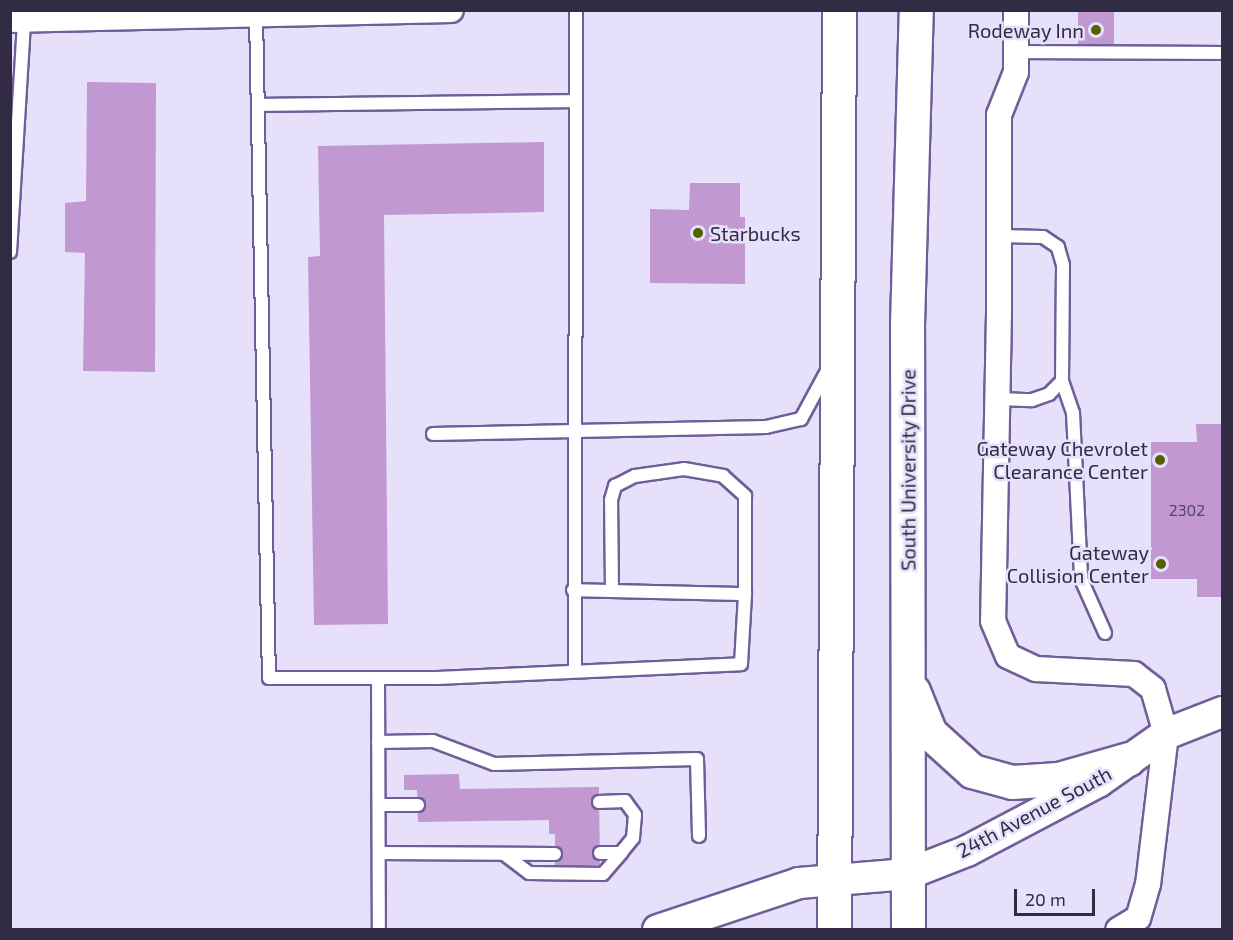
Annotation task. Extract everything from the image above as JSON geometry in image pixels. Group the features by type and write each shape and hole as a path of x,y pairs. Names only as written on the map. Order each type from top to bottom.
{"main road":[{"path":"834,930 839,10"},
{"name":"South University Drive","path":"908,930 908,325 916,10"},
{"path":"908,677 930,733 972,771 1012,782 1058,779 1128,759"}],"street":[{"path":"17,20 450,10"},
{"path":"1016,10 1018,52 1016,72 999,115 998,399 993,621 1008,656 1036,669 1134,674 1153,689 1166,734 1148,884 1138,918 1118,930"},
{"name":"24th Avenue South","path":"658,930 799,883 908,874 967,851 1098,782 1166,734 1222,712"}],"lane":[{"path":"574,670 576,10"},
{"path":"256,15 260,105 269,678 378,679 741,664 745,594 745,496 723,476 684,469 635,476 615,486 611,500 612,591"},
{"path":"10,252 17,20"},
{"path":"1018,52 1222,53"},
{"path":"260,105 575,101"},
{"path":"999,236 1043,237 1058,246 1063,265 1062,381 1073,413 1081,579 1105,633"},
{"path":"433,434 766,427 801,419 836,355"},
{"path":"998,399 1032,400 1049,394 1062,381"},
{"path":"573,590 745,594"},
{"path":"378,679 379,930"},
{"path":"378,742 433,741 494,764 697,759 699,836"},
{"path":"504,854 529,873 603,874 633,838 635,815 625,801 599,802"},
{"path":"379,805 418,805"},
{"path":"379,853 555,854"},
{"path":"600,853 621,853"}],"building":[{"name":"Rodeway Inn","path":"1078,10 1114,10 1114,47 1078,48"},
{"path":"87,82 156,83 155,372 83,371 85,253 65,252 65,203 86,201"},
{"path":"544,142 544,212 384,215 388,624 314,625 308,257 320,256 318,146"},
{"name":"Starbucks","path":"690,183 740,183 740,217 745,217 745,284 650,283 650,209 689,210"},
{"path":"1196,424 1222,424 1222,597 1197,597 1197,579 1151,579 1151,442 1197,442"},
{"path":"459,774 460,789 599,787 600,870 555,871 555,834 549,834 549,820 418,822 417,790 404,790 404,775"}],"place":[{"name":"Rodeway Inn","path":"1096,30"},
{"name":"Starbucks","path":"698,233"},
{"name":"Gateway Chevrolet Clearance Center","path":"1160,460"},
{"name":"Gateway Collision Center","path":"1161,564"}]}
